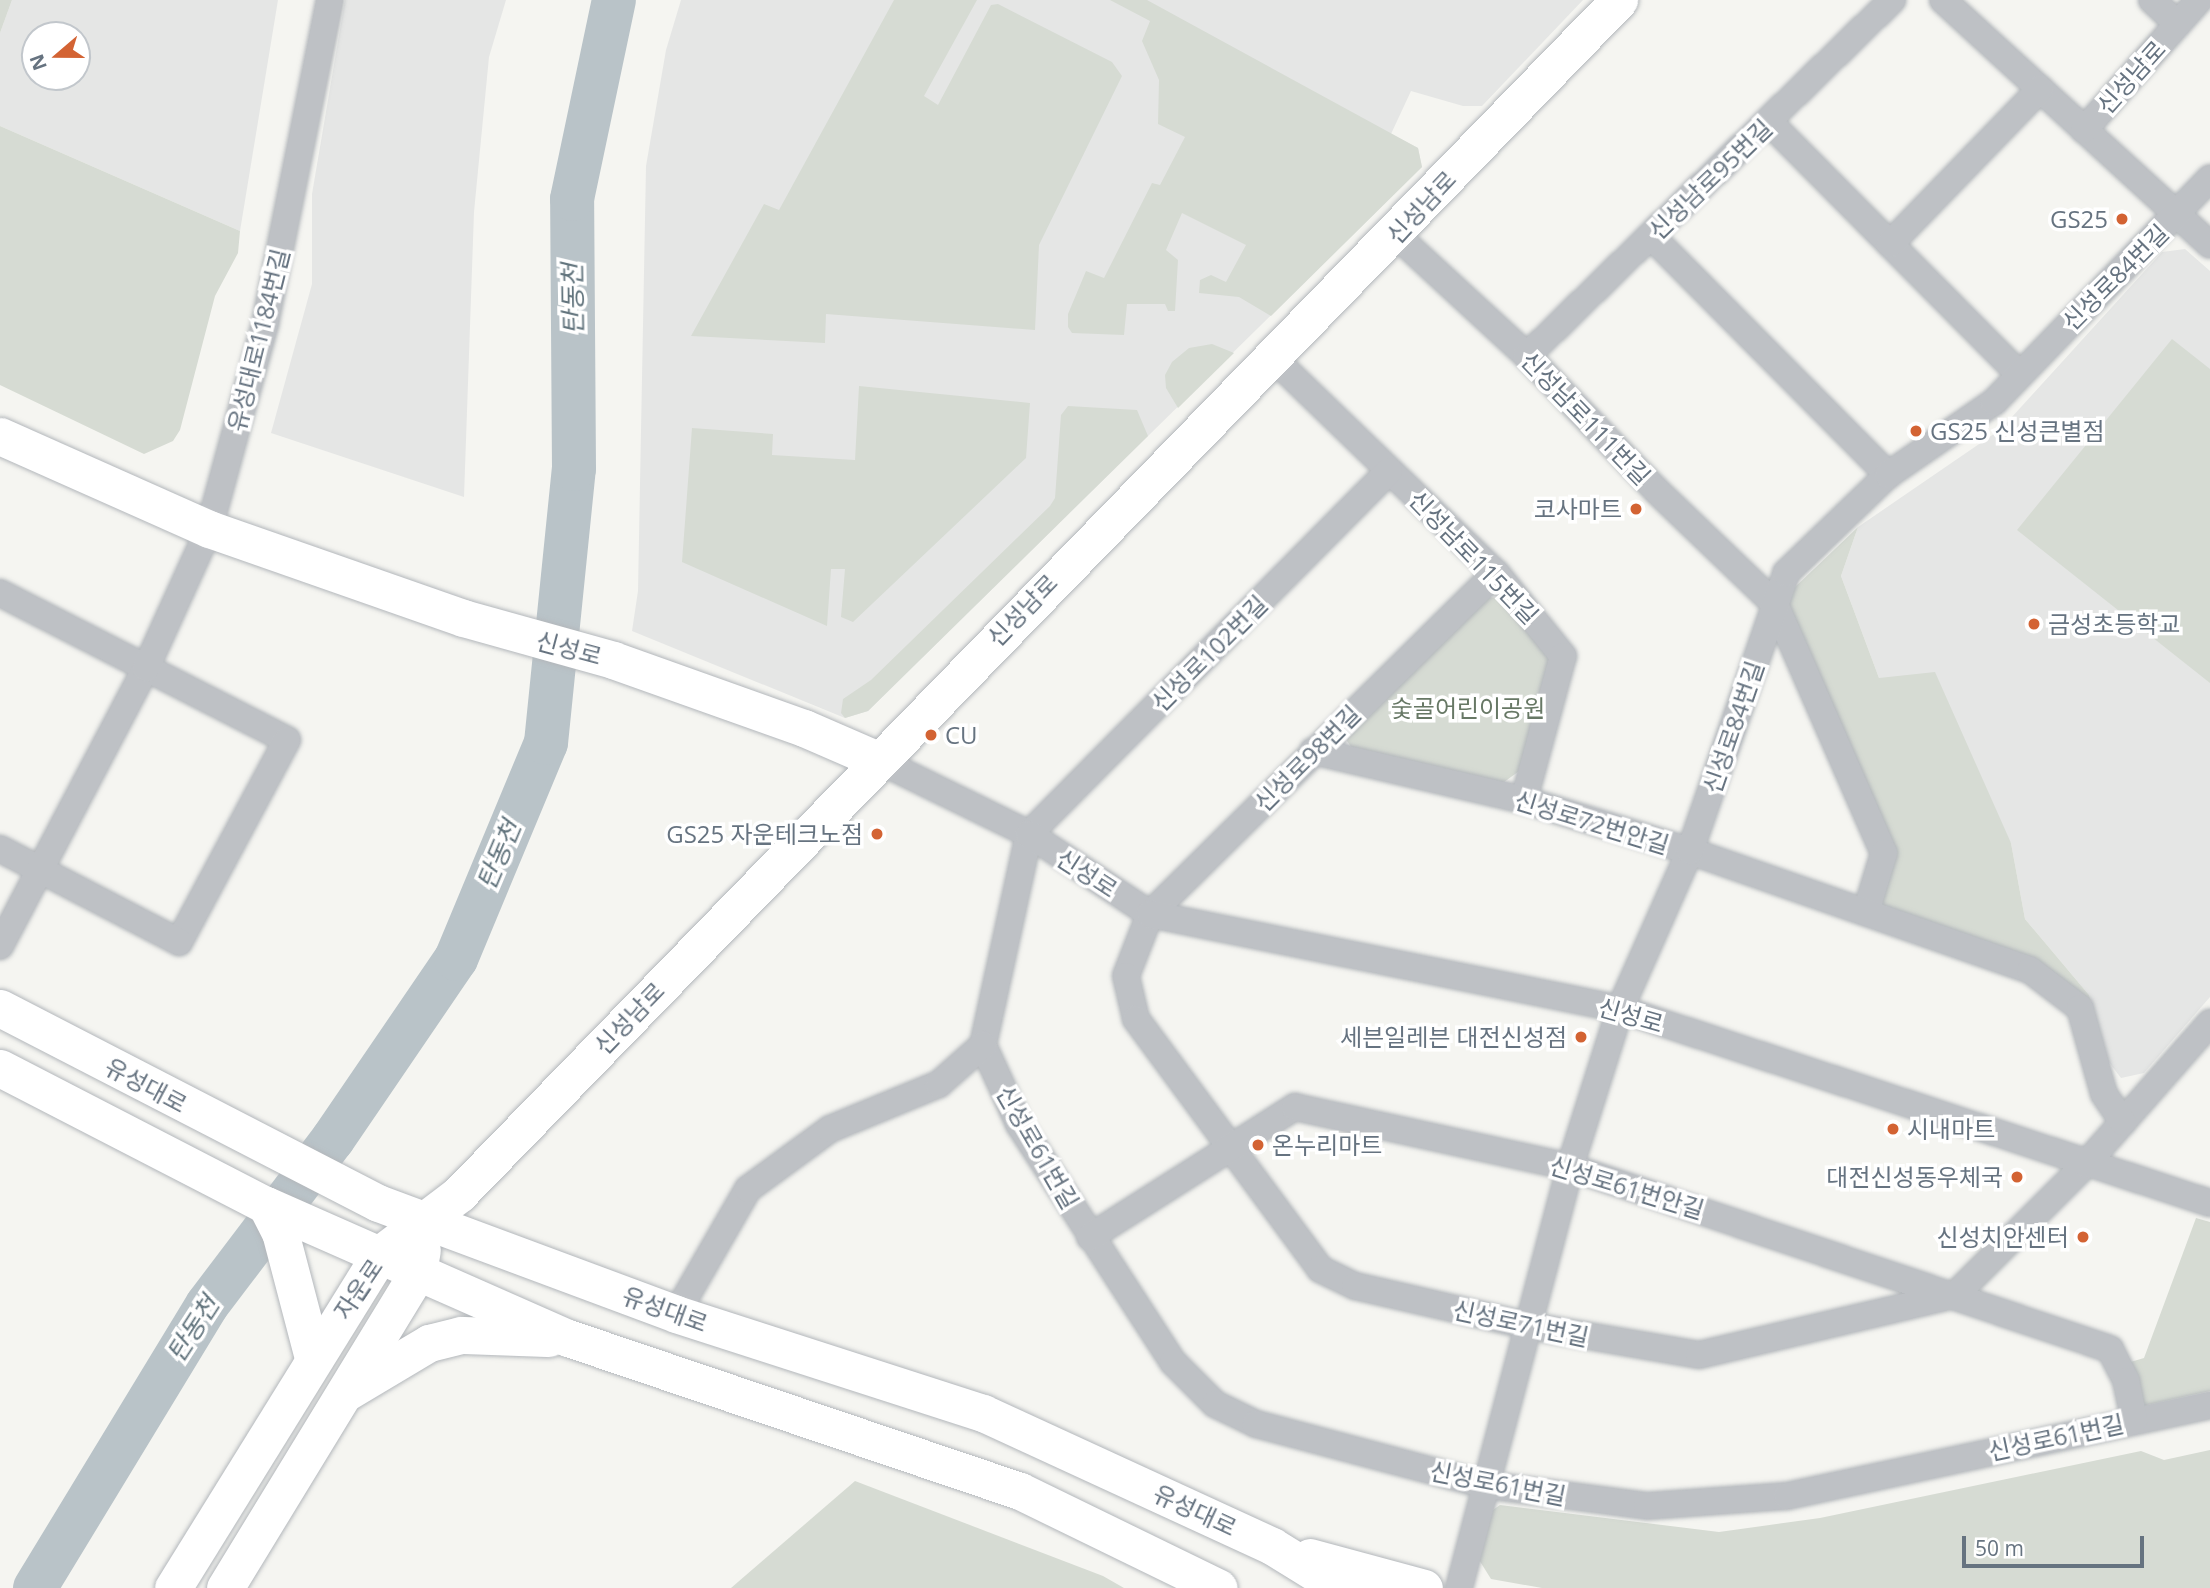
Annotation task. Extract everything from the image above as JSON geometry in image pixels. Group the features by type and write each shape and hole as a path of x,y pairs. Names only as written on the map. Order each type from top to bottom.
{"street":[{"name":"유성대로1184번길","path":"0,946 146,668 209,529 265,324 330,0"},
{"name":"신성남로","path":"427,1221 1188,439 1273,358 1395,234 1619,0"},
{"name":"신성남로95번길","path":"1527,356 1892,0"},
{"path":"1943,0 2210,245"},
{"name":"신성남로","path":"2152,0 2178,24"},
{"name":"신성남로","path":"2084,130 2199,0"},
{"path":"1891,244 2040,89"},
{"path":"1769,122 2019,374"},
{"name":"신성로84번길","path":"1459,1588 1570,1167 1620,1009 1690,851 1786,572 1888,475 1972,421 2177,215 2210,178"},
{"name":"신성남로111번길","path":"1395,234 1527,356 1657,492 1775,604"},
{"path":"1651,236 1888,475"},
{"name":"신성남로115번길","path":"1273,358 1496,573 1563,656 1524,800"},
{"name":"신성로","path":"0,436 209,529 463,618 612,660 804,728 878,760 1029,834 1150,914 1620,1009 2210,1203"},
{"name":"신성로102번길","path":"1029,834 1389,471"},
{"name":"신성로98번길","path":"1150,914 1496,573"},
{"path":"0,593 287,740 179,942 38,872 0,849"},
{"path":"1775,604 1884,853 1866,912"},
{"name":"신성로72번안길","path":"1313,751 1524,800 1690,851 2030,970 2080,1008 2104,1094 2123,1122"},
{"path":"676,1314 748,1189 830,1129 939,1084 984,1045 1029,834"},
{"name":"신성로71번길","path":"1150,914 1126,976 1136,1019 1321,1269 1355,1286 1530,1326 1699,1354 1853,1322 1955,1295"},
{"name":"유성대로","path":"0,1008 241,1136 378,1203 676,1314 983,1413 1272,1546 1340,1588"},
{"path":"1955,1295 2086,1164 2210,1023"},
{"name":"신성로61번길","path":"984,1045 1019,1124 1173,1362 1215,1404 1256,1424 1486,1485 1647,1506 1787,1496 2210,1405"},
{"name":"유성대로","path":"0,1068 266,1205 568,1338 1020,1491 1219,1588"},
{"name":"신성로61번안길","path":"1090,1237 1232,1151 1295,1107 1570,1167 2110,1349 2126,1381 2134,1420"},
{"path":"266,1205 280,1231 313,1358"},
{"name":"자운로","path":"173,1588 313,1358 365,1249 427,1221"},
{"name":"자운로","path":"225,1588 418,1272 427,1221"},
{"path":"343,1394 429,1343 461,1335 568,1338"},
{"path":"1272,1546 1424,1588"}],"shaded area":[{"path":"12,0 278,0 240,231 0,126 0,33"},
{"path":"345,0 506,0 489,57 474,212 464,497 271,433 312,284 312,194"},
{"path":"681,0 1583,0 1482,106 1463,106 1411,91 1391,134 1418,148 1422,167 868,711 845,718 632,631 638,591 646,166 666,50"},
{"name":"금성초등학교","path":"2185,249 2210,271 2210,997 2144,1073 2121,1078 2105,1057 2089,995 2025,919 2011,843 1879,678 1841,576 1858,527 2001,429 2162,252"}],"green space":[{"path":"0,0 12,0 0,33"},
{"path":"894,0 977,0 924,96 938,105 991,5 998,4 1112,62 1122,76 1039,245 1035,330 826,314 825,343 691,336 764,204 779,210"},
{"path":"1110,0 1147,0 1418,148 1422,167 1271,316 1239,297 1199,293 1200,280 1211,275 1226,282 1246,245 1182,213 1166,250 1178,260 1175,311 1168,311 1165,304 1127,304 1124,335 1072,333 1068,327 1068,314 1086,271 1104,278 1152,183 1160,185 1185,137 1158,124 1159,80 1142,41 1150,21"},
{"path":"0,126 240,231 238,253 215,296 180,430 173,441 144,454 0,385"},
{"path":"2172,339 2210,369 2210,683 2017,530"},
{"path":"1212,344 1234,353 1178,408 1166,388 1165,375 1172,362 1189,348"},
{"path":"859,386 1030,403 1026,458 853,622 841,617 845,569 831,569 827,626 682,562 692,428 773,434 772,455 855,460"},
{"path":"1068,406 1137,410 1148,436 868,711 845,718 841,713 843,699 871,680 1050,506 1055,498 1061,415"},
{"path":"1858,527 1841,576 1879,678 1935,672 2011,843 2025,919 2089,995 2105,1057 2082,1002 1886,910 1879,895 1893,851 1787,604 1793,589"},
{"name":"숯골어린이공원","path":"1484,597 1502,598 1552,659 1522,769 1500,785 1354,751 1347,741 1349,730"},
{"path":"2196,1218 2210,1222 2210,1391 2138,1407 2127,1363 2144,1358"},
{"path":"2210,1450 2210,1588 1542,1588 1491,1579 1476,1555 1487,1514 1500,1505 1719,1532 1820,1518 2141,1451 2164,1460"},
{"path":"855,1481 1103,1576 1124,1588 731,1588"}],"waterway":[{"name":"탄동천","path":"35,1588 207,1305 333,1139 456,959 546,743 574,469 572,199 614,0"}],"place":[{"name":"GS25","path":"2122,219"},
{"name":"GS25 신성큰별점","path":"1916,431"},
{"name":"코사마트","path":"1636,509"},
{"name":"금성초등학교","path":"2034,624"},
{"name":"CU","path":"931,735"},
{"name":"GS25 자운테크노점","path":"877,834"},
{"name":"세븐일레븐 대전신성점","path":"1581,1037"},
{"name":"시내마트","path":"1893,1129"},
{"name":"온누리마트","path":"1258,1145"},
{"name":"대전신성동우체국","path":"2017,1177"},
{"name":"신성치안센터","path":"2083,1237"}]}
